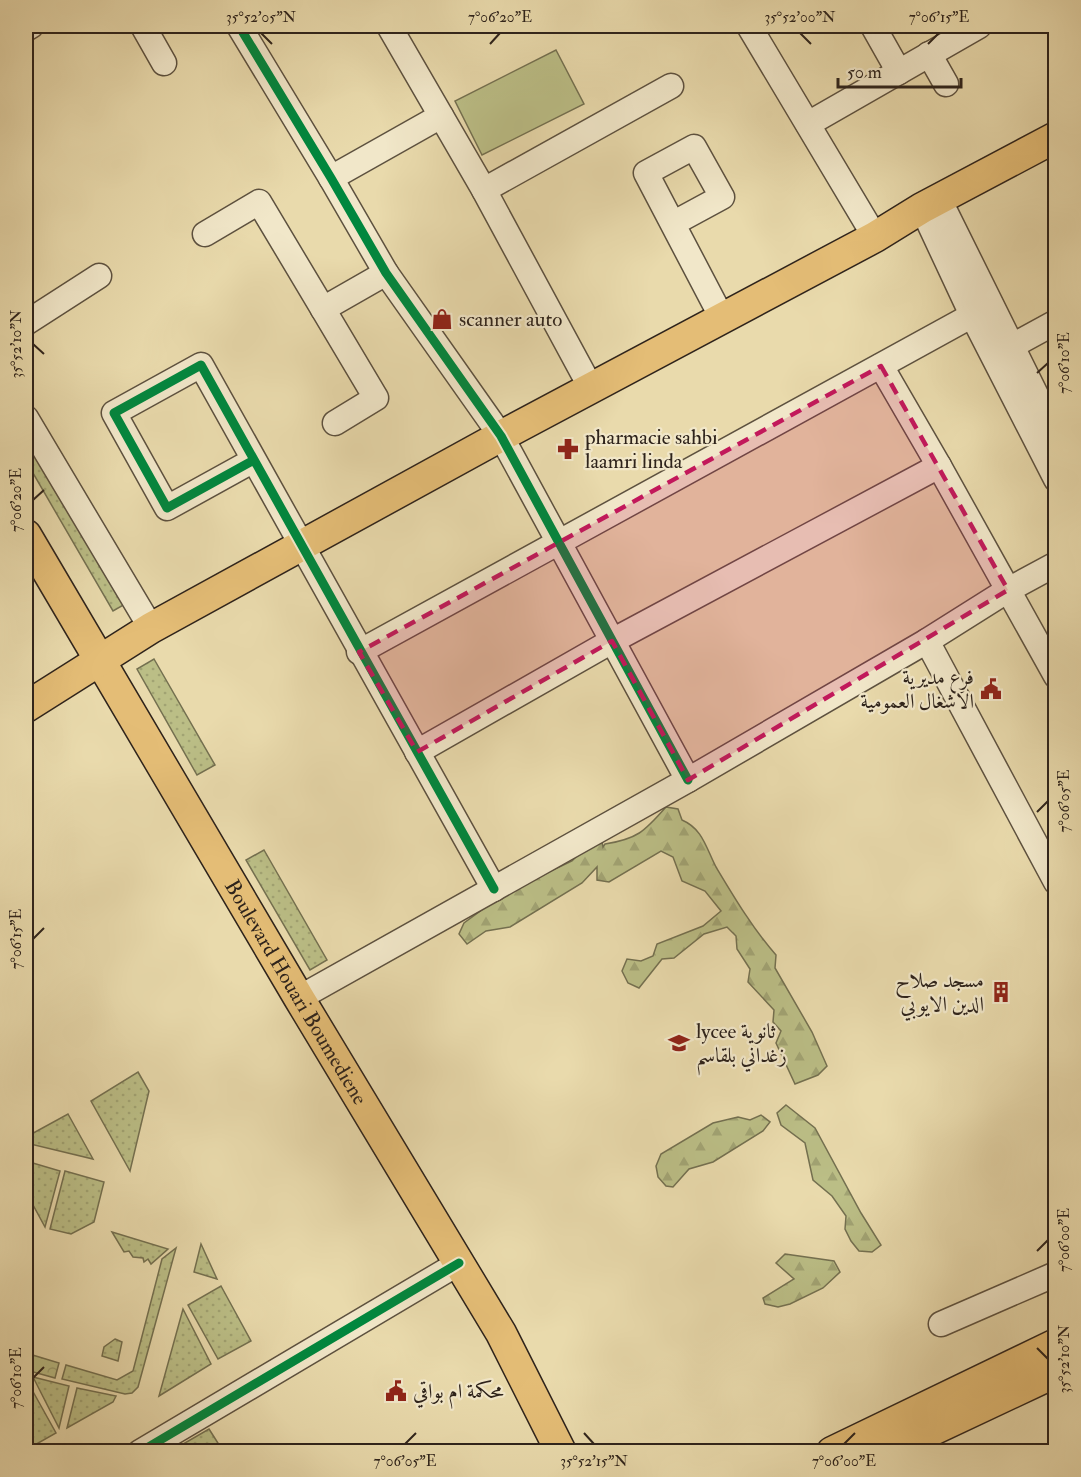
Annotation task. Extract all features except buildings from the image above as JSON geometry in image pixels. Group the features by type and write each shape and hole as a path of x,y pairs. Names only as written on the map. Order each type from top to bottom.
{"main road":[{"path":"26,707 151,628 501,436 875,237 931,203 1056,137"},
{"name":"Boulevard Houari Boumediene","path":"26,536 299,998 506,1342 561,1452"},
{"path":"889,1444 1056,1344"},
{"path":"832,1452 889,1444 1056,1372"}],"street":[{"path":"26,29 31,26"},
{"path":"143,26 164,63"},
{"path":"239,26 332,178 386,273 501,436 688,780"},
{"path":"389,26 484,190 591,388"},
{"path":"749,26 875,237"},
{"path":"873,26 900,72"},
{"path":"808,124 979,26"},
{"path":"929,54 946,84"},
{"path":"484,190 672,86"},
{"path":"332,178 441,116"},
{"path":"205,234 259,202 376,398 335,423"},
{"path":"931,203 982,310 1056,479"},
{"path":"674,223 722,318"},
{"path":"323,309 386,273"},
{"path":"26,323 99,276"},
{"path":"982,310 1012,346 1056,435"},
{"path":"360,652 982,310"},
{"path":"1012,346 1056,322"},
{"path":"254,460 167,508 114,413 201,365 494,889"},
{"path":"881,366 1056,676"},
{"path":"26,418 151,628"},
{"path":"417,752 612,641 939,466"},
{"path":"299,998 688,780 927,641 1008,590 1056,564"},
{"path":"927,641 1048,851 1056,882"},
{"path":"140,1452 459,1263"},
{"path":"941,1324 1056,1274"}],"highlighted area":[{"path":"881,366 1008,590 688,780 612,641 417,752 359,652"}],"green space":[{"path":"556,50 584,104 482,155 455,101"},
{"path":"26,433 127,603 113,611 26,461"},
{"path":"154,659 215,765 197,775 137,669"},
{"path":"666,807 678,809 682,820 695,828 737,901 776,955 775,968 812,1032 827,1066 818,1075 795,1084 776,1043 781,1031 773,1022 774,1010 748,982 750,969 737,949 736,936 727,927 704,934 674,958 662,959 639,988 628,983 622,971 627,959 641,961 653,956 657,944 703,926 721,911 705,891 682,881 673,857 661,851 609,882 597,880 597,867 582,883 510,927 486,931 467,944 459,934 464,923 505,893 572,861 589,844 602,842 603,847 605,844 633,837 652,823"},
{"path":"264,850 327,960 310,970 246,860"},
{"path":"138,1072 149,1091 130,1171 91,1101"},
{"path":"786,1105 815,1128 881,1245 872,1252 859,1251 845,1229 846,1216 832,1196 813,1180 805,1143 781,1125 777,1113"},
{"path":"68,1114 93,1159 26,1143 26,1137"},
{"path":"761,1115 770,1122 763,1131 713,1162 689,1169 673,1187 666,1186 658,1177 656,1166 661,1154 713,1123 738,1117 750,1120"},
{"path":"26,1161 60,1171 45,1227 26,1192"},
{"path":"65,1171 104,1182 94,1222 71,1234 50,1229"},
{"path":"112,1232 168,1249 151,1264 148,1259 144,1262 143,1258 133,1257 129,1251 124,1252"},
{"path":"201,1244 217,1279 194,1272"},
{"path":"176,1248 138,1387 132,1393 125,1394 62,1379 66,1365 117,1380 133,1371 162,1259"},
{"path":"785,1254 834,1261 840,1272 823,1288 790,1304 778,1307 765,1304 763,1298 794,1279 776,1263"},
{"path":"221,1286 251,1341 218,1359 188,1305"},
{"path":"183,1309 211,1364 159,1396"},
{"path":"115,1339 122,1342 118,1361 102,1356 104,1347"},
{"path":"26,1353 59,1363 55,1378 26,1370"},
{"path":"33,1377 69,1386 59,1428"},
{"path":"26,1379 56,1433 26,1450"},
{"path":"77,1388 116,1396 113,1402 67,1428"},
{"path":"209,1429 223,1451 171,1451"}],"cycle path":[{"path":"239,26 386,273 501,436 688,780"},
{"path":"254,460 167,508 114,413 201,365 494,889"},
{"path":"140,1452 459,1263"}],"place":[{"name":"scanner auto","path":"442,319"},
{"name":"pharmacie sahbi laamri linda","path":"568,449"},
{"name":"فرع مديرية الاشغال العمومية","path":"991,689"},
{"name":"مسجد صلاح الدين الايوبي","path":"1001,992"},
{"name":"lycee ثانوية زغداني بلقاسم","path":"679,1043"},
{"name":"محكمة ام بواقي","path":"396,1391"}]}
